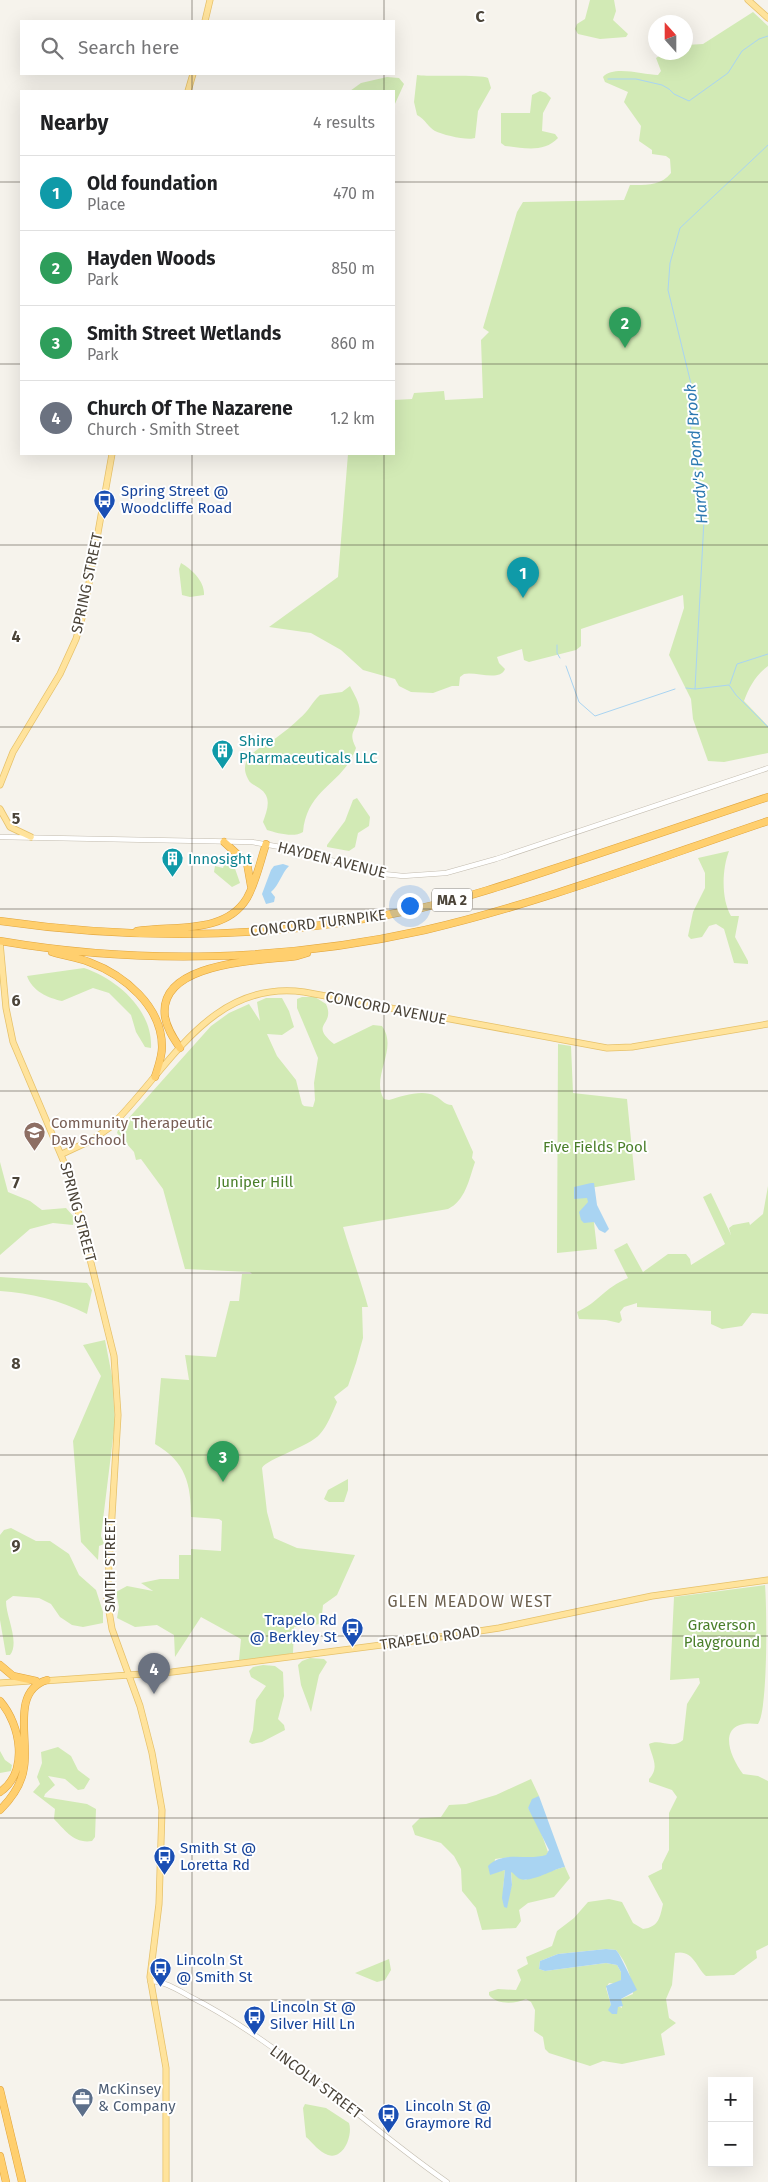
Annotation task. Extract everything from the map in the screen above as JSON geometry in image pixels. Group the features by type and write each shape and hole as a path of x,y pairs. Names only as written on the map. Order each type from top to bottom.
{"highway":[{"name":"CONCORD TURNPIKE","path":"0,921 122,934 200,934 285,930 352,921 420,908 511,883 768,797"},
{"name":"CONCORD TURNPIKE","path":"0,942 113,954 181,957 250,955 321,948 393,936 476,916 768,821"},
{"path":"224,842 247,863 251,875 251,889"},
{"path":"122,934 220,921 238,909 251,889 266,844"},
{"path":"37,947 101,967 127,984 143,999 154,1016 161,1035 161,1055 155,1077"},
{"path":"180,1048 168,1027 165,1010 170,994 184,978 205,969 297,956 321,948"},
{"path":"0,1665 13,1676 36,1681"},
{"path":"0,1810 14,1794 23,1774 27,1694 36,1685 47,1680"},
{"path":"0,1701 13,1724 18,1754 13,1778 0,1792"},
{"path":"0,2090 22,2182"},
{"path":"0,2156 6,2182"}],"main road":[{"path":"205,20 210,0"},
{"path":"748,0 768,18"},
{"path":"188,90 193,75"},
{"name":"SPRING STREET","path":"0,785 13,752 60,674 76,639 84,610 112,455"},
{"path":"0,809 10,827 31,837"},
{"name":"SPRING STREET","path":"0,942 6,1008 13,1042 62,1154 74,1191 96,1281"},
{"name":"CONCORD AVENUE","path":"62,1154 106,1131 206,1021 226,1006 250,996 280,991 309,993 607,1048 632,1047 768,1024"},
{"name":"SMITH STREET","path":"96,1281 113,1350 118,1395 107,1599 110,1622 130,1676 152,1753 163,1818 159,1904 150,1982 166,2074 166,2182"},
{"name":"TRAPELO ROAD","path":"0,1683 130,1676 283,1659 457,1635 652,1596 768,1580"}],"street":[{"name":"HAYDEN AVENUE","path":"0,837 266,844 297,850 378,873 403,876 437,874 496,859 768,768"},
{"name":"LINCOLN STREET","path":"150,1982 160,1982 231,2020 312,2077 447,2182"}],"green space":[{"path":"590,0 614,0 616,11 613,20 628,34 626,37 600,39 578,34 575,29 577,24 585,19"},
{"path":"753,12 768,26 768,666 753,682 744,701 768,726 768,753 724,762 708,761 693,719 691,699 669,655 684,608 683,595 581,629 581,646 576,650 529,662 524,660 522,649 497,657 499,663 505,669 498,675 464,674 460,677 459,686 452,686 433,693 411,692 399,686 395,679 363,670 341,650 311,633 269,627 338,577 348,455 395,455 395,400 412,399 414,393 444,391 445,400 483,398 481,340 489,332 483,328 517,212 523,202 624,200 630,185 658,183 671,173 670,159 666,156 652,154 652,150 639,141 641,126 624,102 628,92 605,82 603,77 608,73 621,71 658,75 661,71 657,60 693,60 693,45 703,44"},
{"path":"417,75 488,78 491,88 478,111 475,138 461,138 439,133 417,115 414,102"},
{"path":"387,77 399,78 404,84 395,104 395,90 351,90 361,83"},
{"path":"540,91 546,93 551,98 543,113 542,131 555,134 558,138 540,148 505,146 501,143 501,113 530,113 532,95"},
{"path":"181,563 197,576 204,590 204,595 190,597 182,595 179,569"},
{"path":"350,686 358,701 360,713 352,734 356,748 350,760 343,771 318,796 311,806 306,817 303,832 290,835 267,830 263,822 268,804 266,795 248,779 245,765 248,759 258,749 276,738 294,723 320,695 342,692"},
{"path":"357,798 370,817 369,826 358,833 355,847 349,851 327,847 345,821 353,800"},
{"path":"729,851 724,875 725,901 731,916 739,916 735,937 748,964 734,963 724,929 716,924 709,926 702,937 691,939 688,936 693,912 705,888 705,873 698,858"},
{"path":"232,860 240,883 232,887 214,872 215,866 223,868 225,862"},
{"path":"84,968 109,980 131,998 146,1021 150,1034 151,1048 145,1047 136,1032 131,1015 109,993 93,988 62,1001 41,993 33,986 27,976"},
{"name":"Juniper Hill","path":"315,997 326,1004 328,1017 323,1032 334,1044 373,1025 382,1026 388,1044 380,1082 384,1099 389,1100 425,1093 452,1105 473,1152 472,1158 475,1162 459,1201 448,1209 343,1227 368,1307 362,1307 363,1338 356,1363 348,1386 334,1397 337,1402 328,1423 320,1434 307,1444 265,1464 262,1468 267,1512 274,1538 297,1548 355,1555 337,1595 323,1605 321,1624 294,1627 293,1653 270,1658 239,1660 241,1639 201,1617 175,1657 174,1635 157,1625 135,1627 117,1618 119,1607 116,1592 127,1586 153,1591 141,1583 160,1579 179,1579 179,1555 191,1555 191,1549 221,1551 222,1521 219,1519 191,1517 190,1494 185,1475 174,1458 155,1444 161,1378 189,1380 185,1355 216,1357 230,1301 239,1301 242,1274 252,1274 250,1272 185,1269 163,1189 141,1159 136,1160 134,1152 117,1133 211,1026 229,1013 249,1004 260,1021 257,1002 266,998 282,998 289,1011 294,1027 282,1035 267,1034 277,1056 296,1080 302,1104 313,1107 318,1058 297,1008 297,999"},
{"name":"Five Fields Pool","path":"558,1044 571,1046 573,1093 627,1099 635,1180 590,1188 597,1249 557,1253"},
{"path":"0,1162 8,1192 30,1201 42,1210 66,1208 74,1217 73,1225 53,1223 30,1229 0,1255"},
{"path":"768,1186 768,1314 752,1313 742,1326 722,1329 711,1324 711,1311 637,1307 637,1303 624,1307 620,1312 622,1320 619,1323 606,1320 579,1319 577,1312 591,1304 613,1286 628,1278 614,1250 627,1243 643,1272 668,1254 686,1254 690,1259 691,1265 725,1244 703,1197 711,1193 731,1235 729,1228 733,1225 749,1222 750,1225 763,1214"},
{"path":"0,1277 87,1283 92,1290 87,1314 45,1298 23,1293 0,1291"},
{"path":"105,1340 112,1376 115,1422 101,1536 104,1544 99,1546 98,1560 81,1542 73,1441 101,1376 83,1345"},
{"path":"348,1479 348,1490 344,1502 329,1502 324,1499 328,1490"},
{"path":"11,1528 36,1541 50,1541 69,1554 79,1575 96,1590 103,1612 103,1623 83,1627 72,1625 60,1617 51,1604 39,1598 13,1596 6,1601 14,1643 10,1655 6,1655 0,1620 0,1535 4,1530"},
{"name":"Graverson Playground","path":"765,1585 766,1658 764,1700 761,1715 758,1724 736,1726 731,1732 729,1739 733,1756 743,1774 758,1776 768,1781 768,1945 756,1951 757,1958 734,1975 706,1976 690,1956 681,1952 675,1953 672,1985 666,1999 669,2018 676,2023 661,2034 665,2055 622,2064 603,2061 590,2066 549,2053 545,2049 543,2037 534,2031 535,2010 531,2002 526,1999 512,2003 501,2002 492,1998 489,1992 498,1989 516,1990 521,1980 517,1970 528,1964 526,1957 552,1946 557,1931 574,1918 588,1902 609,1899 622,1902 633,1923 643,1929 656,1924 660,1917 663,1904 648,1876 662,1869 662,1864 669,1850 669,1813 677,1797 672,1790 649,1782 655,1766 649,1744 657,1742 675,1744 683,1740 687,1704 700,1683 699,1678 670,1680 674,1597","holes":["606,1949 616,1950 626,1965 633,1994 621,1999 622,2008 618,2006 616,2009 611,2005 606,1988 609,1983 616,1984 621,1980 621,1972 617,1965 606,1963 545,1971 539,1969 540,1961 558,1954"]},
{"path":"310,1658 324,1659 327,1662 319,1675 311,1712 301,1685 298,1665"},
{"path":"263,1665 275,1666 283,1672 284,1696 278,1719 284,1725 285,1730 262,1742 252,1744 249,1742 253,1730 256,1700 266,1686 251,1677 249,1671 253,1667"},
{"path":"58,1747 71,1756 78,1770 90,1779 84,1789 78,1790 65,1779 48,1776 55,1785 44,1797 87,1804 96,1809 95,1837 92,1841 80,1840 66,1832 54,1819 55,1809 33,1792 40,1784 37,1777 42,1763 41,1752"},
{"path":"0,1751 5,1760 12,1765 11,1771 0,1773"},
{"path":"531,1779 539,1796 528,1808 538,1824 548,1852 546,1856 540,1857 495,1859 493,1873 505,1870 503,1890 508,1899 512,1884 511,1871 525,1880 565,1867 570,1878 554,1897 528,1903 519,1910 521,1921 516,1928 482,1930 476,1908 462,1891 461,1869 454,1856 441,1843 415,1835 412,1826 420,1818 441,1817 449,1805 466,1804 496,1795"},
{"path":"389,1959 391,1970 385,1980 377,1982 355,1973"},
{"path":"305,2104 326,2108 349,2123 350,2134 346,2145 339,2154 334,2156 325,2154 306,2137 303,2108"}],"water":[{"path":"283,864 289,866 271,892 275,897 274,902 266,904 262,894 271,870 274,866"},
{"path":"594,1183 597,1205 609,1229 605,1233 599,1230 594,1222 584,1223 581,1220 579,1212 588,1202 587,1198 574,1199 574,1187"},
{"path":"539,1796 565,1867 525,1880 520,1879 511,1872 512,1885 507,1908 504,1907 502,1898 505,1870 490,1875 488,1866 501,1858 539,1857 546,1855 549,1850 528,1808 532,1799"},
{"path":"606,1949 616,1950 637,1990 621,1999 623,2006 618,2007 617,2014 612,2014 608,2010 611,2005 606,1986 621,1980 621,1972 617,1965 606,1963 545,1971 539,1969 540,1961 558,1954"}],"waterway":[{"path":"608,79 636,79 662,85 674,94 689,101 728,73 742,51 759,39 768,36"},
{"name":"Hardy's Pond Brook","path":"768,145 680,228 670,263 668,290 694,396 690,421 694,464 704,520 695,689 729,685 736,695 768,727"},
{"path":"557,645 557,653 560,658"},
{"path":"730,684 737,664 768,654"},
{"path":"566,666 579,702 595,716 675,689"},
{"path":"686,688 695,689"}],"place":[{"name":"Hayden Woods","path":"625,348"},
{"name":"Spring Street @ Woodcliffe Road","path":"105,519"},
{"name":"Old foundation","path":"523,598"},
{"name":"Shire Pharmaceuticals LLC","path":"223,769"},
{"name":"Innosight","path":"172,878"},
{"name":"Community Therapeutic Day School","path":"35,1151"},
{"name":"Smith Street Wetlands","path":"223,1482"},
{"name":"Trapelo Rd @ Berkley St","path":"353,1648"},
{"name":"Church Of The Nazarene","path":"154,1694"},
{"name":"Smith St @ Loretta Rd","path":"164,1876"},
{"name":"Lincoln St @ Smith St","path":"160,1988"},
{"name":"Lincoln St @ Silver Hill Ln","path":"254,2035"},
{"name":"McKinsey & Company","path":"82,2117"},
{"name":"Lincoln St @ Graymore Rd","path":"389,2134"}],"district":[{"name":"GLEN MEADOW WEST","path":"470,1601"}]}
